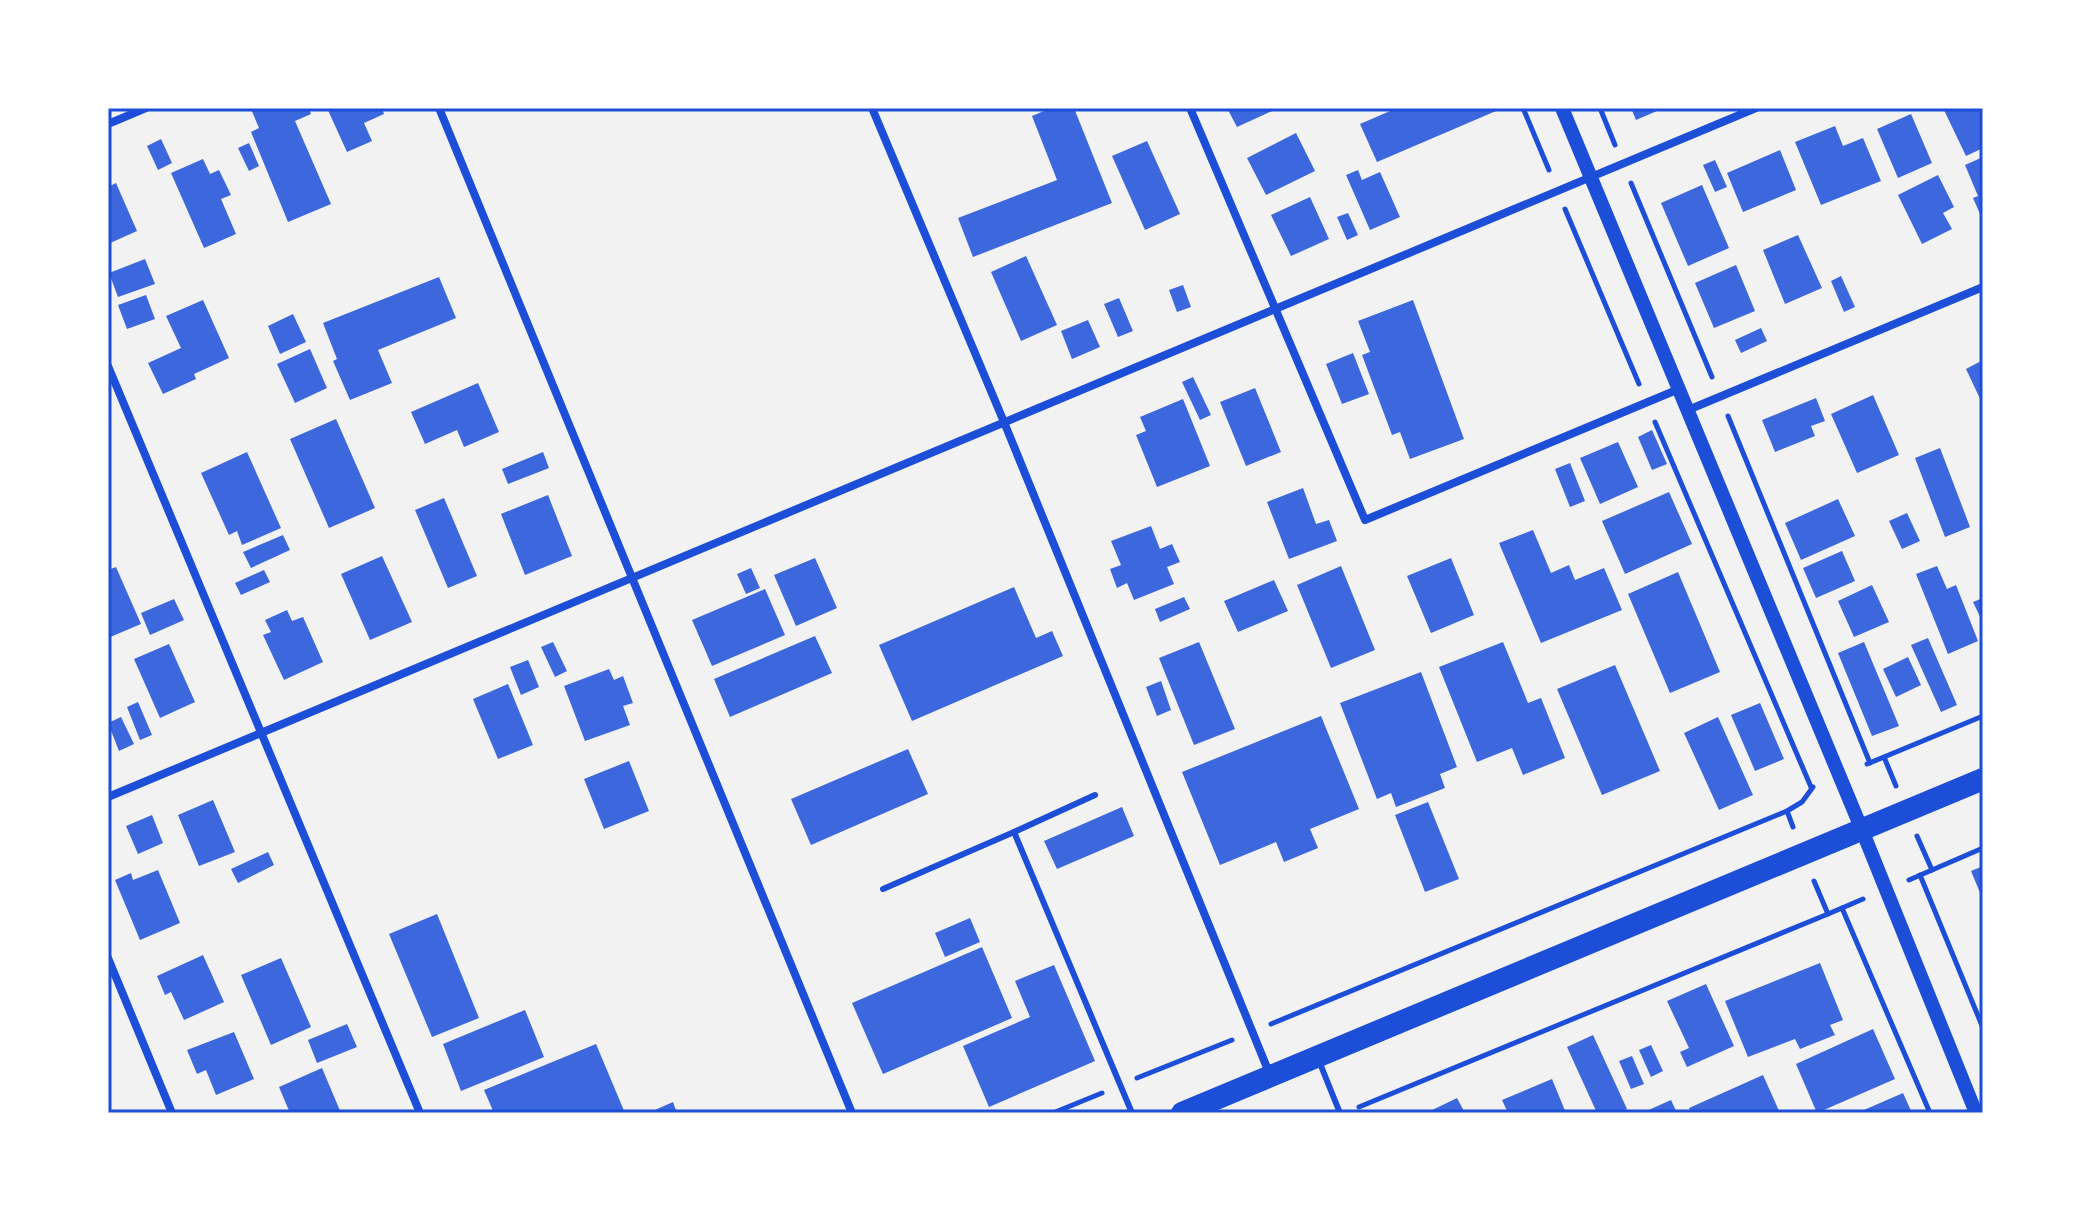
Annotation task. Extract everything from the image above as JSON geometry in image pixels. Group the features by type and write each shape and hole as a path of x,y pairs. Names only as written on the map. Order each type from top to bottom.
{"highway":[{"path":"1197,1110 1317,1056 1983,779"}],"street":[{"path":"108,124 146,108"},
{"path":"439,108 852,1113"},
{"path":"872,108 1004,422 1270,1076"},
{"path":"1190,108 1365,520 1679,389"},
{"path":"1562,108 1976,1113"},
{"path":"108,797 1756,108"},
{"path":"1688,410 1983,287"},
{"path":"108,366 420,1113"},
{"path":"108,958 172,1113"}],"lane":[{"path":"883,889 1095,795"},
{"path":"1014,832 1132,1113"},
{"path":"1317,1056 1342,1113"}],"path":[{"path":"1523,108 1811,787"},
{"path":"1600,108 1870,763"},
{"path":"1839,775 1983,716"},
{"path":"1053,1113 1787,811"},
{"path":"1932,870 1983,848"},
{"path":"1920,875 1983,1028"},
{"path":"1842,908 1930,1113"},
{"path":"1342,1113 1828,914"}],"building":[{"path":"309,108 311,114 295,121 331,204 288,222 251,132 259,128 251,109"},
{"path":"327,108 382,108 384,114 364,123 372,141 347,152"},
{"path":"1051,108 1074,108 1112,203 973,257 958,218 1057,180 1032,116"},
{"path":"1227,108 1271,108 1272,111 1237,127"},
{"path":"1397,108 1494,108 1496,111 1377,162 1360,124"},
{"path":"1631,108 1664,108 1636,120"},
{"path":"1943,108 1983,108 1983,148 1966,156"},
{"path":"1911,114 1932,163 1898,178 1877,129"},
{"path":"1835,126 1843,146 1863,138 1881,181 1821,205 1795,142"},
{"path":"1296,133 1315,171 1266,195 1247,158"},
{"path":"161,139 172,163 158,170 147,146"},
{"path":"1147,141 1180,214 1145,230 1112,156"},
{"path":"249,143 259,166 249,171 238,148"},
{"path":"1780,150 1796,190 1743,212 1727,173"},
{"path":"1983,157 1983,212 1980,214 1973,198 1978,196 1965,165"},
{"path":"203,159 210,174 219,170 231,195 221,199 236,234 204,248 171,173"},
{"path":"1715,160 1727,187 1715,192 1703,165"},
{"path":"1358,170 1362,180 1380,172 1400,217 1370,230 1346,175"},
{"path":"1938,175 1954,207 1943,213 1952,229 1922,244 1898,195"},
{"path":"116,183 137,231 108,244 108,187"},
{"path":"1702,185 1729,248 1688,266 1661,203"},
{"path":"1310,197 1329,239 1291,256 1271,215"},
{"path":"1348,213 1358,235 1347,240 1337,217"},
{"path":"1798,235 1822,288 1785,304 1763,250"},
{"path":"1026,256 1057,325 1021,341 991,272"},
{"path":"145,259 155,284 118,297 109,273"},
{"path":"1736,265 1755,311 1714,328 1695,283"},
{"path":"1841,276 1855,307 1844,312 1831,281"},
{"path":"439,277 456,318 378,350 392,383 350,400 333,361 337,359 323,323"},
{"path":"1183,285 1191,307 1177,312 1169,290"},
{"path":"146,295 155,319 127,329 118,305"},
{"path":"1119,298 1133,331 1118,337 1104,304"},
{"path":"203,300 229,358 194,374 196,379 163,394 148,363 181,348 166,316"},
{"path":"1413,300 1464,439 1410,459 1400,432 1392,435 1362,355 1370,352 1358,321"},
{"path":"293,314 306,342 280,354 268,326"},
{"path":"1088,320 1100,347 1072,359 1061,331"},
{"path":"1761,328 1767,341 1741,353 1735,340"},
{"path":"310,349 327,388 295,403 277,364"},
{"path":"1353,353 1369,394 1342,404 1326,364"},
{"path":"1983,360 1983,405 1966,369"},
{"path":"1193,377 1211,415 1200,420 1182,382"},
{"path":"478,383 499,432 464,447 457,430 425,444 411,412"},
{"path":"1255,388 1281,452 1246,466 1220,402"},
{"path":"1873,395 1899,455 1857,473 1831,414"},
{"path":"1816,398 1825,421 1811,426 1815,436 1775,452 1762,420"},
{"path":"1183,399 1210,466 1157,487 1136,435 1146,431 1140,417"},
{"path":"336,419 375,508 329,528 290,439"},
{"path":"1652,430 1667,464 1652,470 1638,437"},
{"path":"1618,442 1638,487 1600,504 1580,458"},
{"path":"1940,448 1970,527 1945,537 1915,458"},
{"path":"247,452 281,528 242,545 237,531 229,535 201,473"},
{"path":"543,452 549,468 508,484 502,469"},
{"path":"1570,463 1585,501 1570,507 1555,469"},
{"path":"1303,488 1316,524 1329,520 1337,541 1289,559 1267,502"},
{"path":"1669,492 1692,544 1625,574 1602,521"},
{"path":"548,495 572,556 525,575 501,514"},
{"path":"444,498 477,576 448,588 415,510"},
{"path":"1838,499 1855,536 1801,560 1785,523"},
{"path":"1907,513 1920,541 1902,549 1889,521"},
{"path":"1151,526 1160,549 1172,544 1180,562 1167,567 1174,584 1134,600 1127,583 1117,588 1110,569 1121,565 1111,541"},
{"path":"1533,530 1551,573 1569,565 1575,580 1604,568 1622,610 1541,643 1499,543"},
{"path":"283,535 290,550 251,568 243,552"},
{"path":"1842,551 1855,581 1816,598 1803,568"},
{"path":"382,556 412,622 370,640 341,574"},
{"path":"815,558 837,608 796,626 774,575"},
{"path":"1451,558 1474,615 1431,633 1407,576"},
{"path":"1341,566 1375,650 1331,668 1297,585"},
{"path":"1937,566 1947,589 1956,585 1978,641 1948,654 1916,574"},
{"path":"116,567 141,624 108,638 108,570"},
{"path":"751,568 760,588 746,594 737,574"},
{"path":"264,570 270,582 241,595 235,583"},
{"path":"1678,572 1720,672 1670,693 1628,594"},
{"path":"1274,580 1288,611 1238,632 1224,601"},
{"path":"1872,585 1889,622 1854,637 1838,601"},
{"path":"1014,587 1036,638 1052,631 1063,656 912,721 879,645"},
{"path":"765,589 785,635 712,666 692,620"},
{"path":"1184,597 1190,609 1160,622 1155,609"},
{"path":"1983,598 1983,623 1973,602"},
{"path":"174,599 184,620 150,635 141,613"},
{"path":"287,610 292,621 303,617 323,662 284,680 263,635 271,632 265,620"},
{"path":"815,636 832,673 730,717 714,679"},
{"path":"1928,638 1957,705 1941,712 1911,645"},
{"path":"553,642 567,671 555,677 541,647"},
{"path":"1199,642 1235,729 1194,745 1159,658"},
{"path":"1503,642 1528,703 1541,698 1565,758 1523,775 1512,748 1477,762 1439,667"},
{"path":"1864,642 1899,726 1872,736 1838,653"},
{"path":"169,644 195,702 160,718 134,659"},
{"path":"1908,657 1921,685 1896,697 1883,669"},
{"path":"528,660 539,687 521,695 510,667"},
{"path":"1615,665 1660,771 1602,795 1557,689"},
{"path":"609,669 614,680 623,676 633,703 623,706 630,725 585,741 564,686"},
{"path":"1421,672 1457,767 1440,774 1445,788 1396,807 1391,793 1377,799 1340,703"},
{"path":"1161,681 1171,710 1157,716 1146,687"},
{"path":"508,684 533,745 498,759 473,699"},
{"path":"138,702 152,735 140,740 127,707"},
{"path":"1760,703 1784,759 1755,771 1731,715"},
{"path":"1321,716 1359,809 1310,829 1318,848 1284,862 1276,842 1220,865 1182,772"},
{"path":"121,717 134,744 119,751 108,723"},
{"path":"1718,717 1753,795 1719,810 1684,733"},
{"path":"908,749 928,794 811,845 791,799"},
{"path":"629,761 649,811 604,829 584,779"},
{"path":"213,800 235,852 199,866 178,815"},
{"path":"1428,802 1459,879 1425,892 1395,815"},
{"path":"1122,807 1134,836 1057,869 1044,841"},
{"path":"152,815 163,843 138,854 126,826"},
{"path":"268,852 274,865 238,883 231,869"},
{"path":"1983,866 1983,900 1971,871"},
{"path":"158,870 180,923 140,940 115,880 131,873 133,880"},
{"path":"437,914 479,1018 432,1037 389,934"},
{"path":"970,918 980,942 945,957 935,933"},
{"path":"982,947 1012,1018 883,1074 852,1003"},
{"path":"203,955 224,1002 184,1020 171,992 165,995 157,976"},
{"path":"281,958 311,1027 271,1045 241,975"},
{"path":"1820,963 1843,1020 1830,1025 1835,1035 1800,1049 1795,1039 1748,1057 1725,1001"},
{"path":"1054,965 1095,1061 989,1107 963,1046 1030,1017 1015,981"},
{"path":"1706,984 1734,1046 1687,1067 1680,1052 1689,1048 1667,1001"},
{"path":"525,1010 544,1057 461,1091 443,1044"},
{"path":"347,1024 357,1047 317,1063 308,1040"},
{"path":"1873,1029 1895,1079 1817,1113 1796,1064"},
{"path":"234,1032 254,1079 216,1095 206,1070 197,1074 187,1050"},
{"path":"1593,1035 1627,1109 1618,1113 1597,1113 1567,1047"},
{"path":"596,1044 625,1113 494,1113 484,1090"},
{"path":"1651,1045 1663,1071 1651,1077 1639,1050"},
{"path":"1632,1056 1644,1084 1631,1089 1619,1061"},
{"path":"322,1068 341,1113 290,1113 279,1087"},
{"path":"1763,1075 1780,1113 1691,1113 1689,1108"},
{"path":"1552,1079 1566,1113 1508,1113 1502,1100"},
{"path":"1903,1093 1912,1113 1857,1113"},
{"path":"1457,1098 1465,1113 1426,1113"},
{"path":"1671,1100 1677,1113 1642,1113"},
{"path":"673,1102 677,1113 648,1113"}]}
